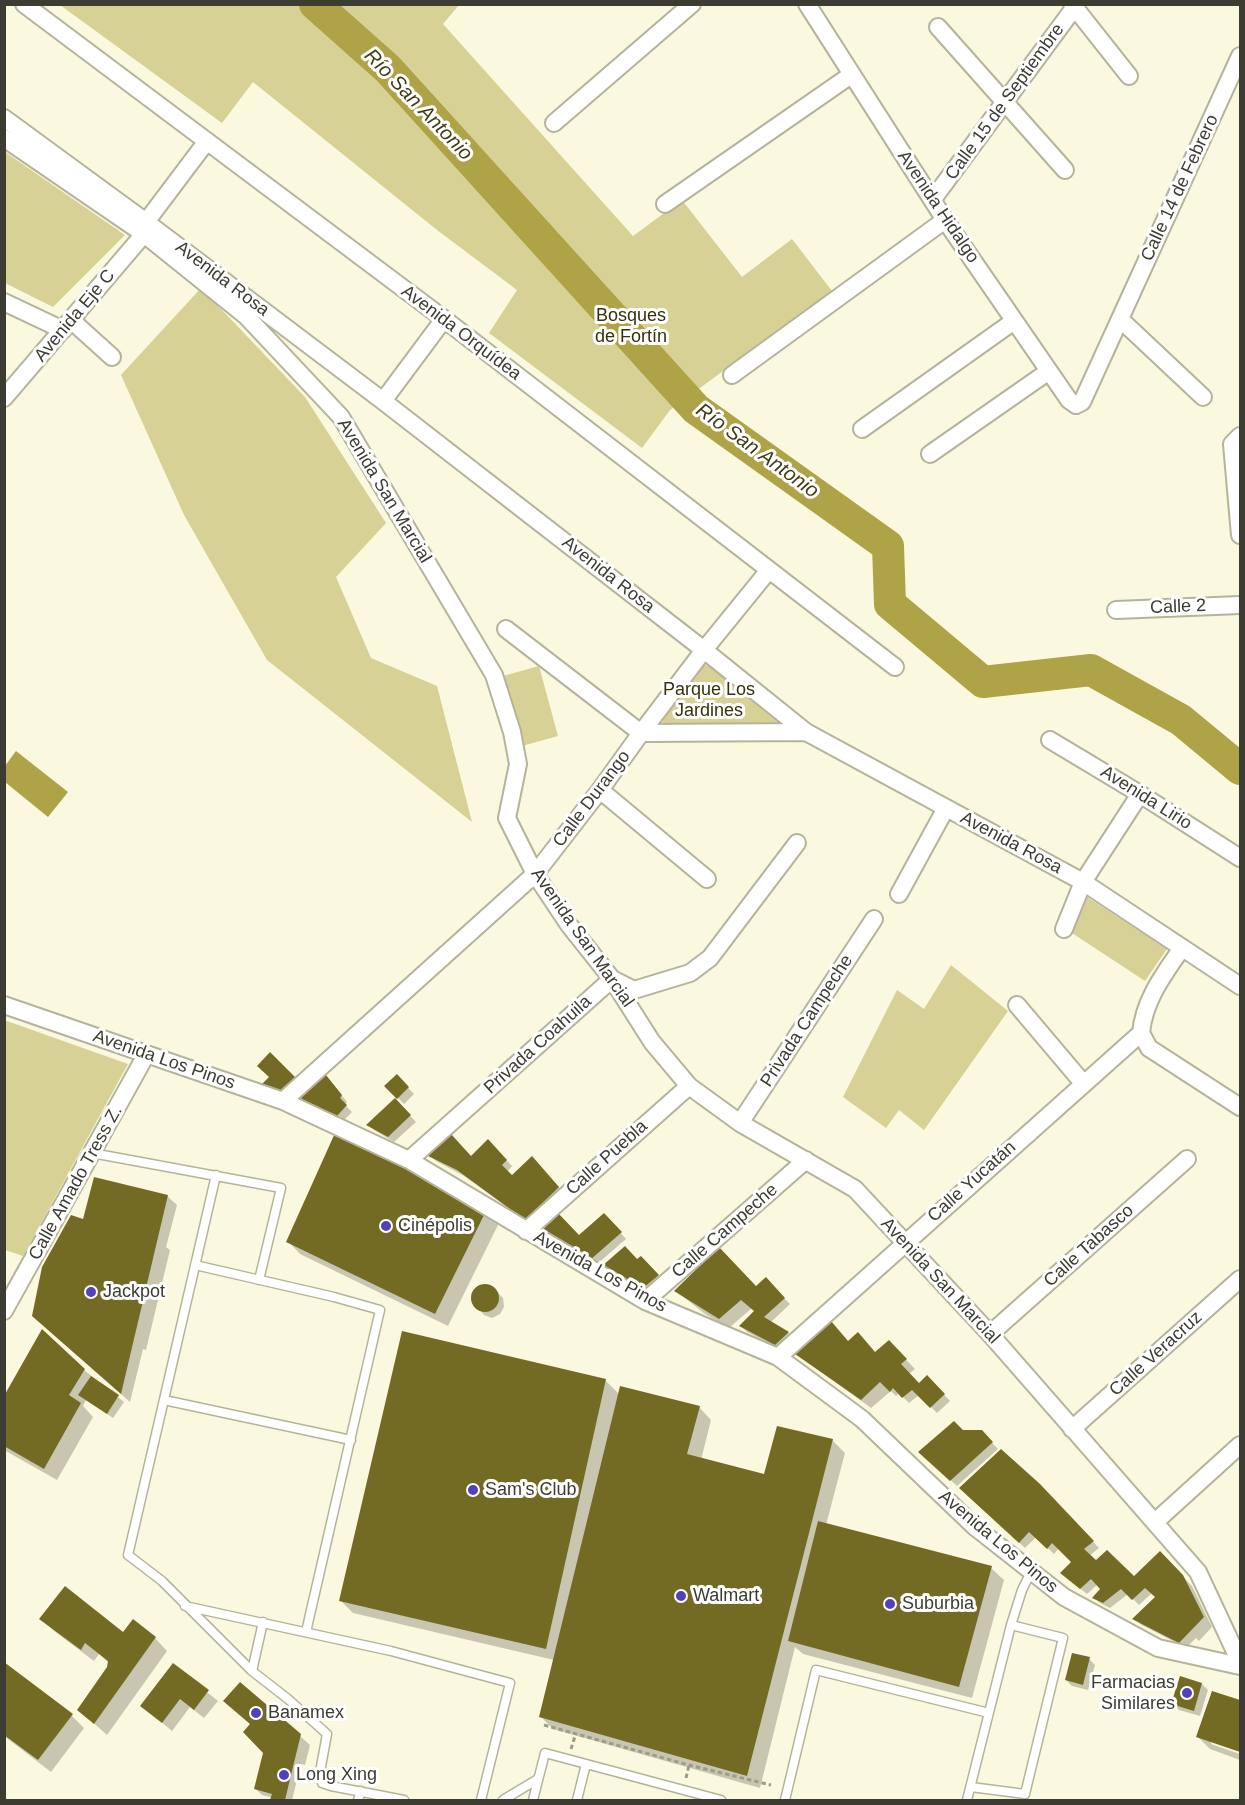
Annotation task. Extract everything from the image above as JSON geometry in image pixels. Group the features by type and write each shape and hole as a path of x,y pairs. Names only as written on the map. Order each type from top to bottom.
{"street":[{"name":"Avenida Orquídea","path":"24,4 444,319 895,667"},
{"path":"554,123 692,4"},
{"name":"Avenida Hidalgo","path":"807,4 945,220 1069,400 1076,405"},
{"path":"1074,5 1129,76"},
{"name":"Calle 15 de Septiembre","path":"933,199 1074,5"},
{"path":"938,27 1065,170"},
{"name":"Calle 14 de Febrero","path":"1076,405 1082,402 1240,56"},
{"path":"665,204 851,75"},
{"name":"Avenida Rosa","path":"4,118 145,228 383,401 806,732 1083,882 1240,986"},
{"name":"Avenida San Marcial","path":"4,138 145,228 246,316 341,417 494,675 512,732 518,764 507,818 535,874 569,926 612,979 652,1042 689,1086 740,1123 855,1189 990,1334 1198,1572 1240,1664"},
{"name":"Avenida Eje C","path":"4,398 67,325 145,228 207,141"},
{"path":"732,375 945,220"},
{"path":"4,302 67,325 112,357"},
{"path":"383,401 444,319"},
{"path":"1120,319 1203,397"},
{"path":"862,429 1014,321"},
{"path":"930,454 1049,371"},
{"path":"1240,436 1232,444 1240,534"},
{"name":"Calle Durango","path":"283,1101 535,874 704,650 769,570"},
{"name":"Calle 2","path":"1116,610 1240,605"},
{"path":"507,629 641,733 806,732"},
{"name":"Avenida Lirio","path":"1050,740 1240,858"},
{"path":"600,790 707,879"},
{"path":"1064,929 1083,882 1140,794"},
{"path":"899,894 946,808"},
{"path":"612,979 634,990 690,973 710,958 796,843"},
{"name":"Privada Campeche","path":"740,1123 874,919"},
{"path":"1182,948 1154,988 1141,1033 1149,1048 1240,1107"},
{"name":"Privada Coahuila","path":"409,1160 612,979"},
{"name":"Avenida Los Pinos","path":"4,1005 283,1101 409,1160 645,1301 778,1357 862,1419 975,1527 1064,1597 1158,1648 1240,1664"},
{"path":"1017,1005 1083,1083"},
{"name":"Calle Yucatán","path":"778,1357 1141,1033"},
{"name":"Calle Amado Tress Z.","path":"4,1311 146,1055"},
{"name":"Calle Puebla","path":"526,1231 689,1086"},
{"name":"Calle Tabasco","path":"990,1334 1187,1159"},
{"name":"Calle Campeche","path":"645,1301 806,1160"},
{"name":"Calle Veracruz","path":"1072,1429 1240,1279"},
{"path":"1155,1522 1240,1445"}],"lane":[{"path":"92,1153 281,1188 260,1280"},
{"path":"216,1175 128,1555 162,1581 252,1671 327,1734 320,1772 322,1783 404,1800"},
{"path":"195,1265 380,1310 306,1632"},
{"path":"164,1400 351,1440"},
{"path":"967,1800 1011,1625 1022,1590 1031,1572"},
{"path":"185,1606 306,1632 510,1683 481,1800"},
{"path":"252,1671 263,1622"},
{"path":"971,1787 1024,1794 1062,1638 1011,1625"},
{"path":"784,1800 816,1670 989,1713"},
{"path":"533,1800 545,1753 721,1800"},
{"path":"577,1800 586,1764"},
{"path":"503,1800 538,1779"},
{"path":"358,1800 361,1791"}],"path":[{"path":"544,1725 689,1766 771,1785"}],"green space":[{"name":"Bosques de Fortín","path":"60,5 459,5 443,24 633,236 682,200 742,277 792,239 832,291 670,410 642,448 489,333 517,290 437,230 253,82 222,123"},
{"path":"5,152 125,235 53,307 5,283"},
{"path":"201,288 305,397 386,523 336,577 371,658 437,686 472,822 267,660 184,515 121,375"},
{"name":"Parque Los Jardines","path":"705,665 779,723 667,729 662,719 701,667"},
{"path":"539,666 558,736 522,746 503,676"},
{"path":"1087,897 1167,949 1145,981 1072,933"},
{"path":"951,965 1008,1011 924,1130 899,1110 886,1128 843,1097 897,990 924,1009"},
{"path":"4,1020 128,1064 23,1256 5,1250"}],"shaded area":[{"path":"16,751 68,792 48,817 5,782 5,766"}],"building":[{"path":"270,1052 295,1077 280,1092 261,1085 269,1077 257,1066"},
{"path":"397,1074 409,1087 397,1099 384,1086"},
{"path":"326,1075 347,1105 337,1116 300,1098"},
{"path":"395,1098 411,1115 388,1137 366,1125"},
{"name":"Cinépolis","path":"335,1133 487,1209 435,1314 286,1242"},
{"path":"451,1134 471,1156 488,1139 507,1160 502,1165 512,1175 532,1156 559,1187 525,1220 457,1170 428,1156"},
{"name":"Jackpot","path":"94,1177 168,1195 121,1394 32,1316 42,1267 71,1215 83,1219"},
{"path":"604,1213 622,1232 590,1260 540,1232 559,1214 579,1235"},
{"path":"625,1246 637,1259 641,1256 659,1275 643,1288 602,1266"},
{"path":"719,1247 756,1286 766,1277 785,1298 764,1317 789,1332 775,1345 739,1326 754,1311 741,1300 719,1319 674,1291"},
{"path":"485,1284 495,1288 499,1298 495,1308 485,1312 475,1308 471,1298 475,1288"},
{"path":"831,1321 848,1341 858,1332 875,1352 889,1340 907,1359 901,1364 919,1383 927,1375 945,1394 930,1408 912,1390 902,1398 893,1388 890,1392 880,1382 861,1400 795,1354"},
{"path":"42,1329 85,1369 69,1395 81,1403 44,1469 4,1446 4,1396"},
{"name":"Sam's Club","path":"402,1331 606,1379 546,1649 339,1601"},
{"path":"91,1376 119,1395 107,1414 78,1395"},
{"name":"Walmart","path":"620,1386 700,1406 687,1454 764,1474 777,1426 833,1439 747,1776 539,1717"},
{"path":"954,1421 963,1430 982,1430 993,1442 950,1481 918,1452"},
{"path":"1001,1449 1040,1484 1094,1541 1084,1549 1096,1560 1107,1550 1134,1576 1160,1551 1183,1575 1204,1617 1179,1643 1132,1619 1155,1597 1145,1588 1132,1600 1121,1589 1103,1603 1092,1598 1100,1589 1091,1579 1080,1589 1060,1573 1071,1562 1052,1543 1047,1549 1029,1532 1019,1543 959,1488"},
{"name":"Suburbia","path":"818,1521 992,1566 959,1687 788,1641"},
{"path":"65,1586 123,1632 133,1619 156,1637 94,1724 77,1710 107,1667 108,1661 85,1643 81,1650 39,1619"},
{"path":"1072,1653 1090,1657 1083,1685 1065,1680"},
{"path":"4,1662 73,1714 38,1760 4,1735"},
{"path":"173,1663 209,1690 194,1710 180,1699 162,1723 140,1706"},
{"name":"Farmacias Similares","path":"1180,1676 1202,1683 1194,1711 1171,1704"},
{"path":"240,1682 301,1734 285,1800 270,1800 272,1794 254,1789 263,1753 243,1732 250,1724 223,1701"},
{"path":"1212,1691 1240,1700 1240,1752 1196,1737"}],"waterway":[{"name":"Río San Antonio","path":"315,4 388,69 696,409 888,546 890,604 983,682 1091,670 1181,720 1240,769"}],"place":[{"name":"Cinépolis","path":"386,1226"},
{"name":"Jackpot","path":"91,1292"},
{"name":"Sam's Club","path":"473,1490"},
{"name":"Walmart","path":"681,1596"},
{"name":"Suburbia","path":"890,1604"},
{"name":"Farmacias Similares","path":"1187,1693"},
{"name":"Banamex","path":"256,1713"},
{"name":"Long Xing","path":"284,1775"}]}
